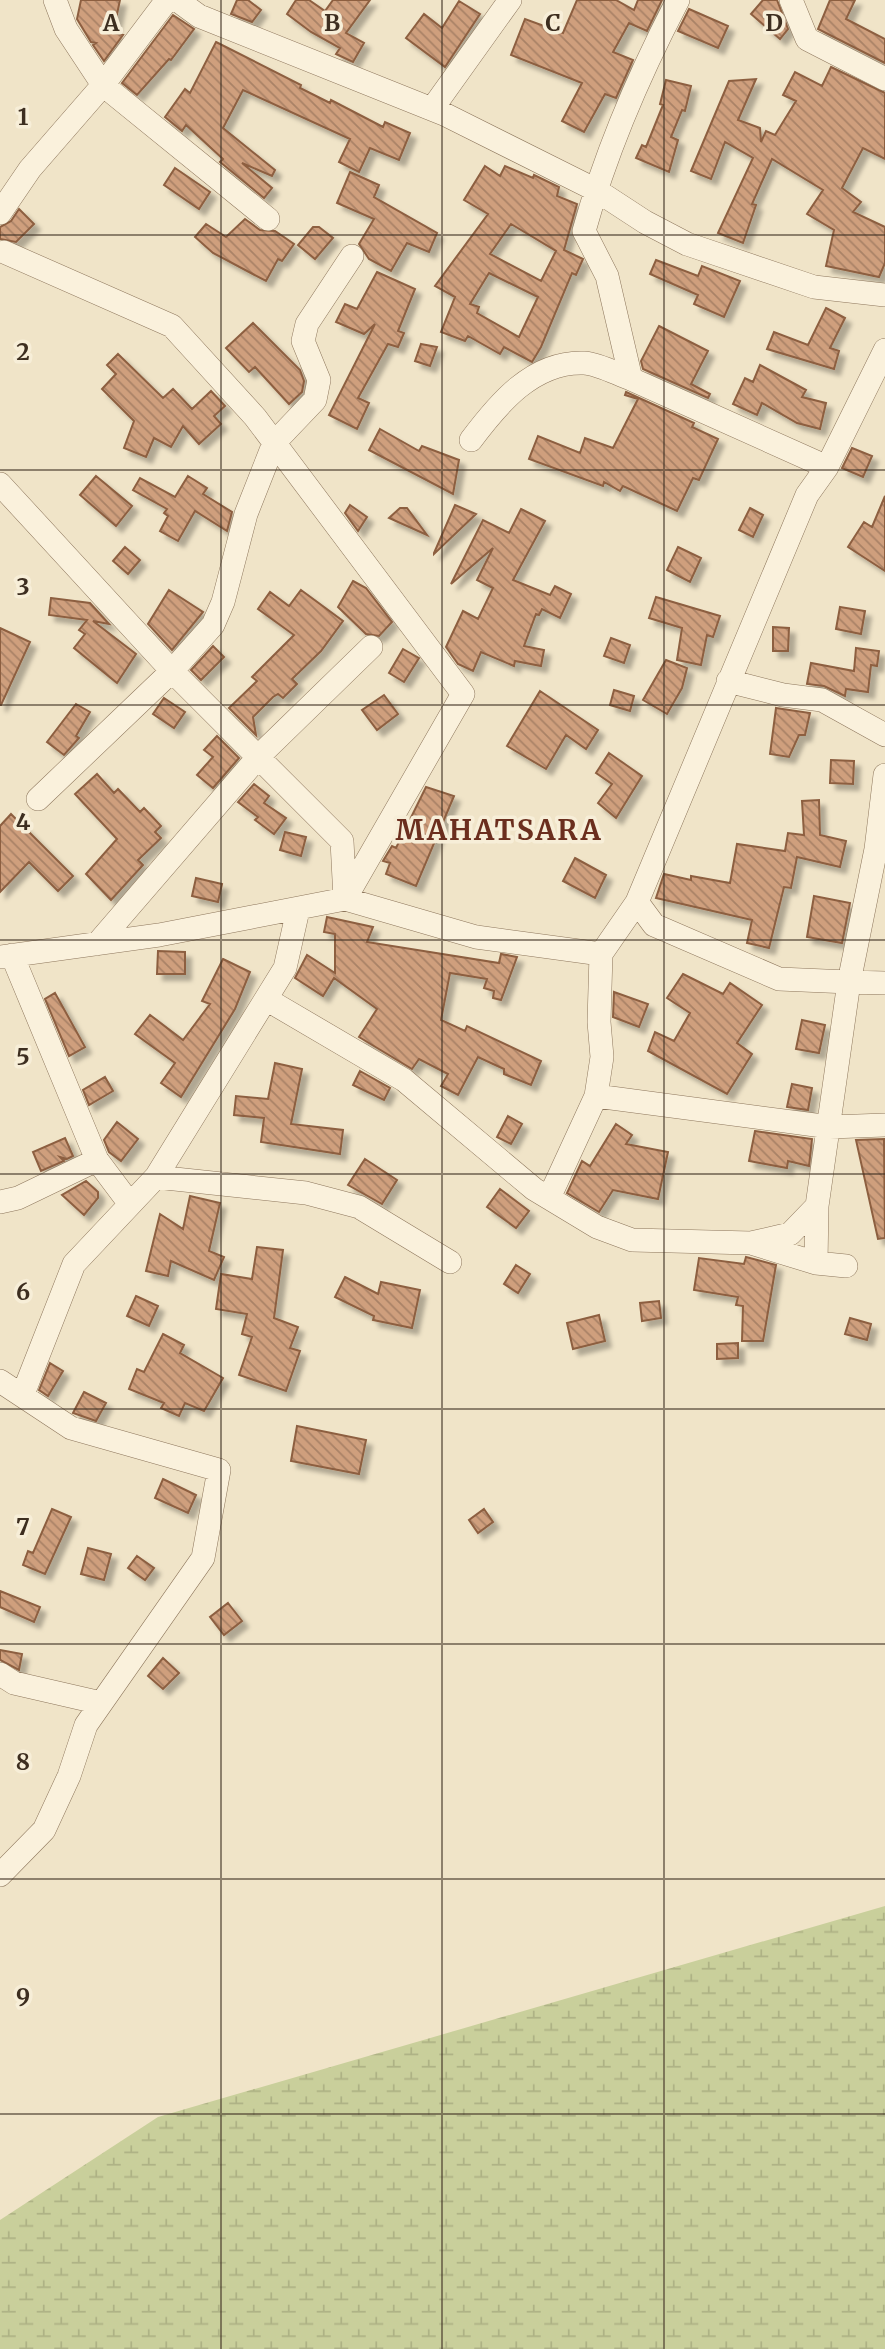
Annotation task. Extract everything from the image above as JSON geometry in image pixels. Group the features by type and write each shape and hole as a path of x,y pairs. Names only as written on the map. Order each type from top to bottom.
{"street":[{"path":"55,0 66,29 103,85 268,219"},
{"path":"0,213 30,169 103,85 167,0"},
{"path":"177,0 199,16 432,109 596,190 645,222 687,244 814,287 885,295"},
{"path":"432,109 510,0"},
{"path":"631,379 607,276 584,231 596,190 653,48 678,0"},
{"path":"791,0 807,39 885,79"},
{"path":"1,252 172,326 255,416 463,694 345,899"},
{"path":"38,799 172,671 213,625 223,603 246,514 274,443 315,400 319,380 303,341 307,324 352,256"},
{"path":"549,1198 596,1096 602,1057 599,1022 601,954 637,902 807,495 827,467 885,350"},
{"path":"471,440 502,399 544,370 585,363 631,379 827,467"},
{"path":"0,484 172,671 260,755 341,841 345,899"},
{"path":"97,944 260,755 371,647"},
{"path":"729,681 783,695 822,700 885,736"},
{"path":"816,1263 817,1206 849,982 876,849 885,775"},
{"path":"130,1204 97,1160 6,956 97,944 298,910 345,899 477,937 601,954"},
{"path":"637,902 654,925 779,979 885,983"},
{"path":"23,1394 74,1264 156,1177 285,968 298,910"},
{"path":"266,999 404,1080 549,1198 597,1227 632,1240 751,1243 790,1234 817,1206"},
{"path":"596,1096 830,1128 885,1125"},
{"path":"0,1202 19,1198 97,1160"},
{"path":"156,1177 306,1193 359,1207 450,1262"},
{"path":"751,1243 816,1263 846,1266"},
{"path":"0,1381 23,1394 71,1429 219,1470 203,1558 86,1725 69,1776 44,1830 0,1875"},
{"path":"0,1674 14,1683 101,1703"}],"green space":[{"path":"885,1906 885,2349 0,2349 0,2220 158,2117"}],"building":[{"path":"81,0 120,0 113,33 123,35 104,61 93,45 96,43 91,42 77,19"},
{"path":"237,0 248,0 261,10 252,22 231,14"},
{"path":"296,0 309,0 325,11 333,0 370,0 346,33 364,43 353,62 336,54 340,48 311,32 287,14"},
{"path":"577,0 616,0 634,10 638,0 662,0 647,31 629,23 613,52 633,60 616,98 605,94 584,132 562,121 582,83 511,55 525,19 563,33"},
{"path":"763,0 777,0 788,29 780,39 751,14"},
{"path":"830,0 855,0 846,19 885,39 885,63 818,29"},
{"path":"459,1 480,14 445,67 406,38 424,14 442,28"},
{"path":"689,9 728,26 718,48 678,31"},
{"path":"173,15 194,29 171,60 169,59 137,95 122,83"},
{"path":"216,42 301,85 300,88 330,103 331,100 383,127 385,122 410,133 399,160 370,148 359,172 339,162 350,139 243,90 223,128 275,170 272,176 242,163 272,188 264,198 220,162 223,159 186,125 182,131 165,117 185,89 190,93"},
{"path":"831,67 885,93 885,159 863,148 842,188 861,202 853,212 885,227 885,263 879,277 826,266 834,230 807,214 823,190 772,159 752,204 756,205 743,243 718,233 753,158 725,142 711,179 691,171 729,81 756,79 738,120 760,128 761,142 766,131 775,135 796,101 783,95 795,72 822,86"},
{"path":"666,80 691,86 685,111 682,110 671,137 678,140 669,172 636,158 642,145 646,147 663,105 660,104"},
{"path":"485,166 500,176 505,166 533,178 534,175 559,187 557,196 577,204 564,250 583,259 576,275 572,273 532,362 504,347 500,354 468,336 465,341 441,332 455,297 435,286 488,214 464,200","holes":["511,224 556,251 541,281 490,254","489,273 538,297 519,337 477,313 479,307 470,304"]},
{"path":"175,168 210,192 199,209 164,185"},
{"path":"350,172 379,185 374,197 437,233 429,252 407,243 391,271 369,259 359,244 374,219 337,203"},
{"path":"19,209 34,224 16,242 0,239 0,227 11,221"},
{"path":"245,219 260,230 275,231 294,244 282,261 278,259 266,281 213,253 195,237 206,224 226,237"},
{"path":"313,227 319,227 333,238 315,259 298,245"},
{"path":"656,260 698,276 702,266 740,281 724,317 694,304 698,295 650,274"},
{"path":"377,272 415,289 398,331 404,333 398,347 388,344 358,398 369,403 357,429 329,415 375,324 364,334 336,322 345,304 357,309"},
{"path":"826,308 845,318 830,348 839,351 834,369 767,349 774,332 808,345"},
{"path":"253,323 300,370 304,381 302,392 289,404 255,367 249,372 226,348"},
{"path":"659,326 708,351 691,384 710,394 708,398 643,369 641,361"},
{"path":"421,344 437,347 430,366 415,361"},
{"path":"118,354 163,398 173,389 192,409 211,391 225,406 214,416 221,424 199,444 183,426 171,447 154,438 146,457 124,448 134,421 102,389 116,374 107,365"},
{"path":"760,365 806,390 802,397 826,403 820,429 797,423 762,403 757,415 733,404 745,378 753,382"},
{"path":"626,392 694,423 692,427 718,439 699,480 693,478 677,511 623,486 620,491 604,482 603,486 529,459 538,436 580,453 585,438 613,448 638,399 625,395"},
{"path":"380,429 419,451 422,446 459,460 453,494 369,450"},
{"path":"852,448 872,456 863,477 842,468"},
{"path":"96,476 132,506 116,526 80,495"},
{"path":"188,476 207,488 203,494 232,512 227,531 195,511 178,541 160,531 168,516 164,513 167,509 133,490 140,478 175,497"},
{"path":"885,496 885,571 848,547 864,522 872,527"},
{"path":"350,505 367,517 358,531 345,513"},
{"path":"455,505 476,514 434,554 434,553"},
{"path":"400,508 407,508 427,535 389,518"},
{"path":"750,508 763,515 753,537 739,530"},
{"path":"521,509 545,521 513,580 550,595 555,586 571,594 560,618 542,609 539,615 536,614 524,646 544,650 541,666 515,661 514,666 481,652 473,671 458,664 446,647 463,611 478,619 493,588 477,580 493,548 451,584 483,520 509,533"},
{"path":"125,547 140,560 128,574 113,561"},
{"path":"678,547 701,558 690,582 667,570"},
{"path":"353,581 366,588 392,622 379,636 366,634 338,607"},
{"path":"169,590 203,612 172,650 148,624"},
{"path":"301,590 343,621 321,651 292,679 297,684 283,698 278,694 273,697 253,717 256,735 229,708 257,681 252,677 294,635 258,609 270,592 289,606"},
{"path":"656,597 720,616 713,637 707,635 701,665 677,660 682,628 649,618"},
{"path":"51,598 90,603 109,624 93,621 136,654 117,683 74,648 85,634 79,630 87,620 49,615"},
{"path":"840,607 865,611 861,634 836,629"},
{"path":"773,627 789,628 788,651 773,651"},
{"path":"0,628 30,642 1,705 0,705"},
{"path":"611,638 630,645 624,663 604,656"},
{"path":"213,646 224,657 201,680 191,670"},
{"path":"856,648 879,651 877,666 871,665 868,692 846,689 845,696 824,686 807,684 811,663 854,671"},
{"path":"403,649 419,658 404,682 389,673"},
{"path":"666,660 687,668 682,688 667,714 643,700"},
{"path":"614,690 634,696 630,711 610,705"},
{"path":"540,691 598,730 586,749 566,735 546,769 507,746"},
{"path":"384,695 398,714 377,730 362,710"},
{"path":"164,698 185,712 174,728 153,714"},
{"path":"76,704 90,712 76,736 79,738 64,755 47,742"},
{"path":"776,708 810,713 805,735 799,735 789,757 770,754"},
{"path":"217,736 239,758 213,788 197,775 213,757 204,750"},
{"path":"609,753 642,776 616,818 598,803 612,784 596,773"},
{"path":"831,760 854,761 853,784 830,783"},
{"path":"97,774 114,793 118,789 140,812 144,808 161,826 155,832 161,838 138,860 143,865 111,900 86,874 117,839 75,794"},
{"path":"254,784 269,796 264,803 286,818 274,834 255,820 258,817 238,802"},
{"path":"426,787 454,796 416,886 386,874 390,863 383,861 392,846 396,848"},
{"path":"819,800 820,835 846,841 840,867 797,857 791,888 784,887 769,948 747,943 752,920 656,898 664,874 691,880 691,876 730,883 737,844 785,851 788,833 804,835 802,801"},
{"path":"11,814 73,876 58,891 29,862 0,892 0,826"},
{"path":"285,832 306,837 301,856 280,850"},
{"path":"575,858 606,875 595,898 563,881"},
{"path":"196,878 222,884 218,902 192,896"},
{"path":"814,896 850,903 842,943 807,937"},
{"path":"327,917 373,927 367,942 499,963 501,954 517,957 501,1000 493,998 494,991 484,988 487,979 450,973 441,1020 465,1031 467,1026 541,1061 531,1085 504,1074 504,1069 478,1057 458,1095 441,1086 448,1074 419,1059 412,1069 359,1037 377,1009 334,978 323,996 295,978 307,955 335,973 335,934 324,932"},
{"path":"158,951 185,952 185,974 157,974"},
{"path":"223,959 250,972 235,1009 181,1097 161,1083 175,1063 135,1034 150,1015 183,1040 210,1004 202,1001"},
{"path":"683,974 723,994 730,983 762,1005 737,1043 752,1054 727,1094 648,1051 655,1032 674,1041 690,1013 667,998"},
{"path":"614,992 648,1004 639,1027 613,1017"},
{"path":"55,993 85,1047 69,1056 45,999"},
{"path":"802,1020 825,1025 819,1053 796,1049"},
{"path":"275,1063 302,1069 291,1124 343,1130 340,1154 261,1142 264,1118 234,1115 236,1096 268,1099"},
{"path":"360,1071 390,1088 384,1100 353,1085"},
{"path":"105,1077 113,1091 89,1105 83,1090"},
{"path":"792,1084 812,1088 808,1110 787,1107"},
{"path":"508,1116 522,1124 511,1144 497,1137"},
{"path":"117,1122 138,1139 121,1161 109,1152 104,1140"},
{"path":"616,1124 632,1135 626,1144 668,1152 658,1199 613,1190 599,1212 567,1193 582,1161 590,1166"},
{"path":"755,1131 812,1139 809,1166 788,1161 787,1168 749,1161"},
{"path":"65,1138 73,1156 67,1159 60,1157 64,1161 41,1171 33,1152"},
{"path":"884,1139 885,1238 878,1239 856,1140"},
{"path":"365,1159 397,1180 382,1204 348,1185"},
{"path":"86,1181 98,1192 98,1198 84,1215 62,1195"},
{"path":"500,1189 529,1211 516,1228 487,1207"},
{"path":"190,1196 220,1203 209,1251 224,1257 214,1280 171,1261 168,1276 146,1271 160,1214 183,1229"},
{"path":"257,1247 283,1250 274,1318 298,1327 290,1348 300,1351 286,1391 239,1375 252,1337 242,1334 247,1314 216,1309 221,1274 252,1279"},
{"path":"746,1257 776,1265 763,1341 742,1341 743,1306 736,1305 738,1297 694,1290 699,1258 744,1264"},
{"path":"516,1265 530,1274 518,1293 504,1284"},
{"path":"345,1277 378,1294 381,1282 420,1290 412,1328 373,1320 374,1316 335,1297"},
{"path":"136,1296 158,1306 149,1326 127,1316"},
{"path":"659,1301 661,1318 642,1321 640,1303"},
{"path":"599,1315 605,1341 573,1349 567,1323"},
{"path":"850,1318 871,1324 867,1340 845,1334"},
{"path":"163,1334 184,1345 180,1353 223,1378 204,1411 185,1403 179,1416 161,1408 164,1403 129,1389 137,1369 144,1372"},
{"path":"738,1343 738,1358 717,1359 717,1344"},
{"path":"50,1363 63,1371 48,1396 39,1390"},
{"path":"84,1392 106,1403 96,1421 73,1413"},
{"path":"297,1426 366,1440 359,1474 291,1461"},
{"path":"163,1479 196,1495 188,1513 155,1498"},
{"path":"52,1509 71,1517 45,1574 23,1565 28,1551 33,1553"},
{"path":"484,1509 493,1522 478,1533 469,1520"},
{"path":"88,1548 111,1554 104,1580 81,1574"},
{"path":"137,1556 154,1568 145,1580 128,1568"},
{"path":"0,1591 40,1607 34,1622 0,1607"},
{"path":"228,1603 242,1621 224,1635 210,1617"},
{"path":"0,1650 22,1654 19,1670 0,1660"},
{"path":"163,1658 179,1673 163,1689 148,1676"}],"district":[{"name":"MAHATSARA","path":"499,830"}]}
